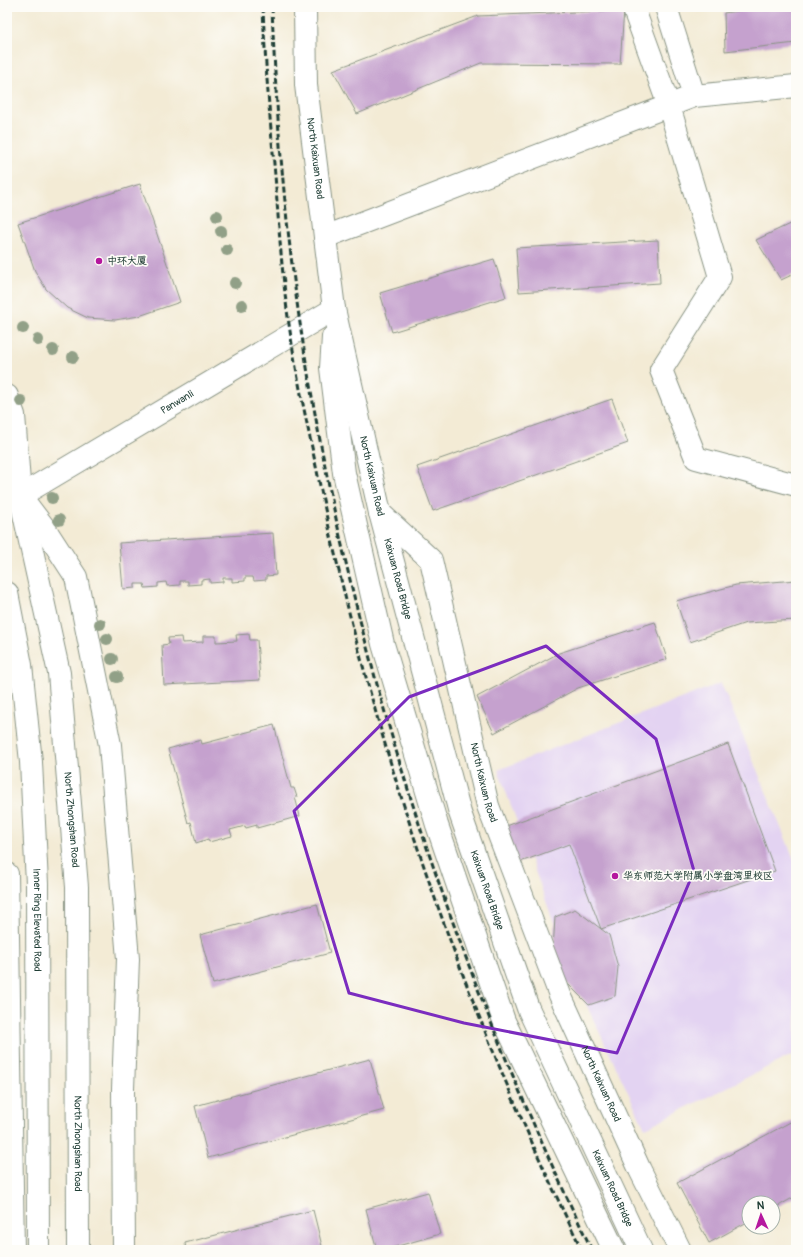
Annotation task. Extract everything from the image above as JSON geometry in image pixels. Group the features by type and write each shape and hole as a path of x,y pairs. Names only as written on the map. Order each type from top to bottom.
{"main road":[{"name":"North Kaixuan Road","path":"305,7 306,85 334,309 380,513 431,560 488,806 560,995 640,1170 680,1250"},
{"path":"633,7 669,106 720,277 661,370 696,458 796,485"},
{"path":"666,7 694,96"},
{"path":"325,237 694,96 796,86"},
{"name":"North Kaixuan Road","path":"334,309 331,368 344,473 384,644 437,825 504,1021 614,1250"},
{"name":"Panwanli","path":"20,496 334,309"},
{"name":"North Zhongshan Road","path":"7,396 14,415 20,496 59,673 77,887 78,1250"},
{"path":"7,461 20,496 43,526 76,577 110,745 128,959 123,1089 124,1250"},
{"name":"Kaixuan Road Bridge","path":"380,513 460,813 528,1008 641,1250"},
{"name":"Inner Ring Elevated Road","path":"7,593 21,665 31,762 36,869 38,1250"},
{"path":"7,874 13,1250"}],"highlighted area":[{"path":"546,646 656,739 694,871 617,1053 464,1023 349,993 294,811 409,697"}],"shaded area":[{"path":"721,683 796,864 796,1053 645,1128 576,983 498,770"}],"building":[{"path":"762,7 796,7 796,43 725,51 724,13"},
{"path":"624,10 620,64 481,63 357,114 333,70 478,16"},
{"name":"中环大厦","path":"140,184 180,302 139,316 115,320 88,318 67,308 46,289 35,271 18,223"},
{"path":"796,221 796,273 781,280 756,240"},
{"path":"658,240 660,283 519,292 516,248"},
{"path":"494,259 506,297 392,332 380,293"},
{"path":"612,399 628,443 433,511 417,467"},
{"path":"273,533 276,575 266,576 266,580 254,581 253,577 245,577 245,581 232,582 232,578 223,578 223,582 210,583 210,579 201,580 201,584 188,585 188,581 180,581 180,585 167,586 166,582 158,583 158,587 145,588 144,584 135,584 135,588 123,589 119,543"},
{"path":"796,580 796,620 746,623 690,642 676,601 736,585"},
{"path":"655,622 667,659 578,688 494,733 477,697 559,653"},
{"path":"249,634 250,640 257,640 260,680 164,685 162,645 169,644 168,638 181,637 182,643 203,642 203,636 216,636 216,642 237,641 236,635"},
{"path":"274,725 291,788 294,788 297,797 295,797 300,816 257,828 257,825 246,828 245,826 230,830 232,836 209,842 208,839 196,843 191,822 188,823 168,749 201,740 202,744"},
{"path":"728,744 775,871 601,929 569,844 515,864 501,828"},
{"path":"317,904 330,953 213,984 200,935"},
{"path":"575,909 609,935 618,967 615,996 589,1005 562,978 553,950 555,917"},
{"path":"370,1059 384,1110 208,1158 195,1106"},
{"path":"796,1119 796,1196 781,1204 781,1195 741,1195 741,1225 709,1243 677,1183"},
{"path":"428,1192 440,1234 384,1250 377,1250 366,1209"},
{"path":"313,1210 323,1250 186,1250 185,1243"}],"railway":[{"path":"263,7 281,253 290,331 299,384 339,572 393,771 459,966 497,1061 538,1156 582,1250"},
{"path":"272,7 282,169 290,250 301,330 322,449 347,568 377,685 412,801 450,915 494,1028 541,1140 592,1250"}],"place":[{"name":"中环大厦","path":"99,261"},
{"name":"华东师范大学附属小学盘湾里校区","path":"615,876"}]}
